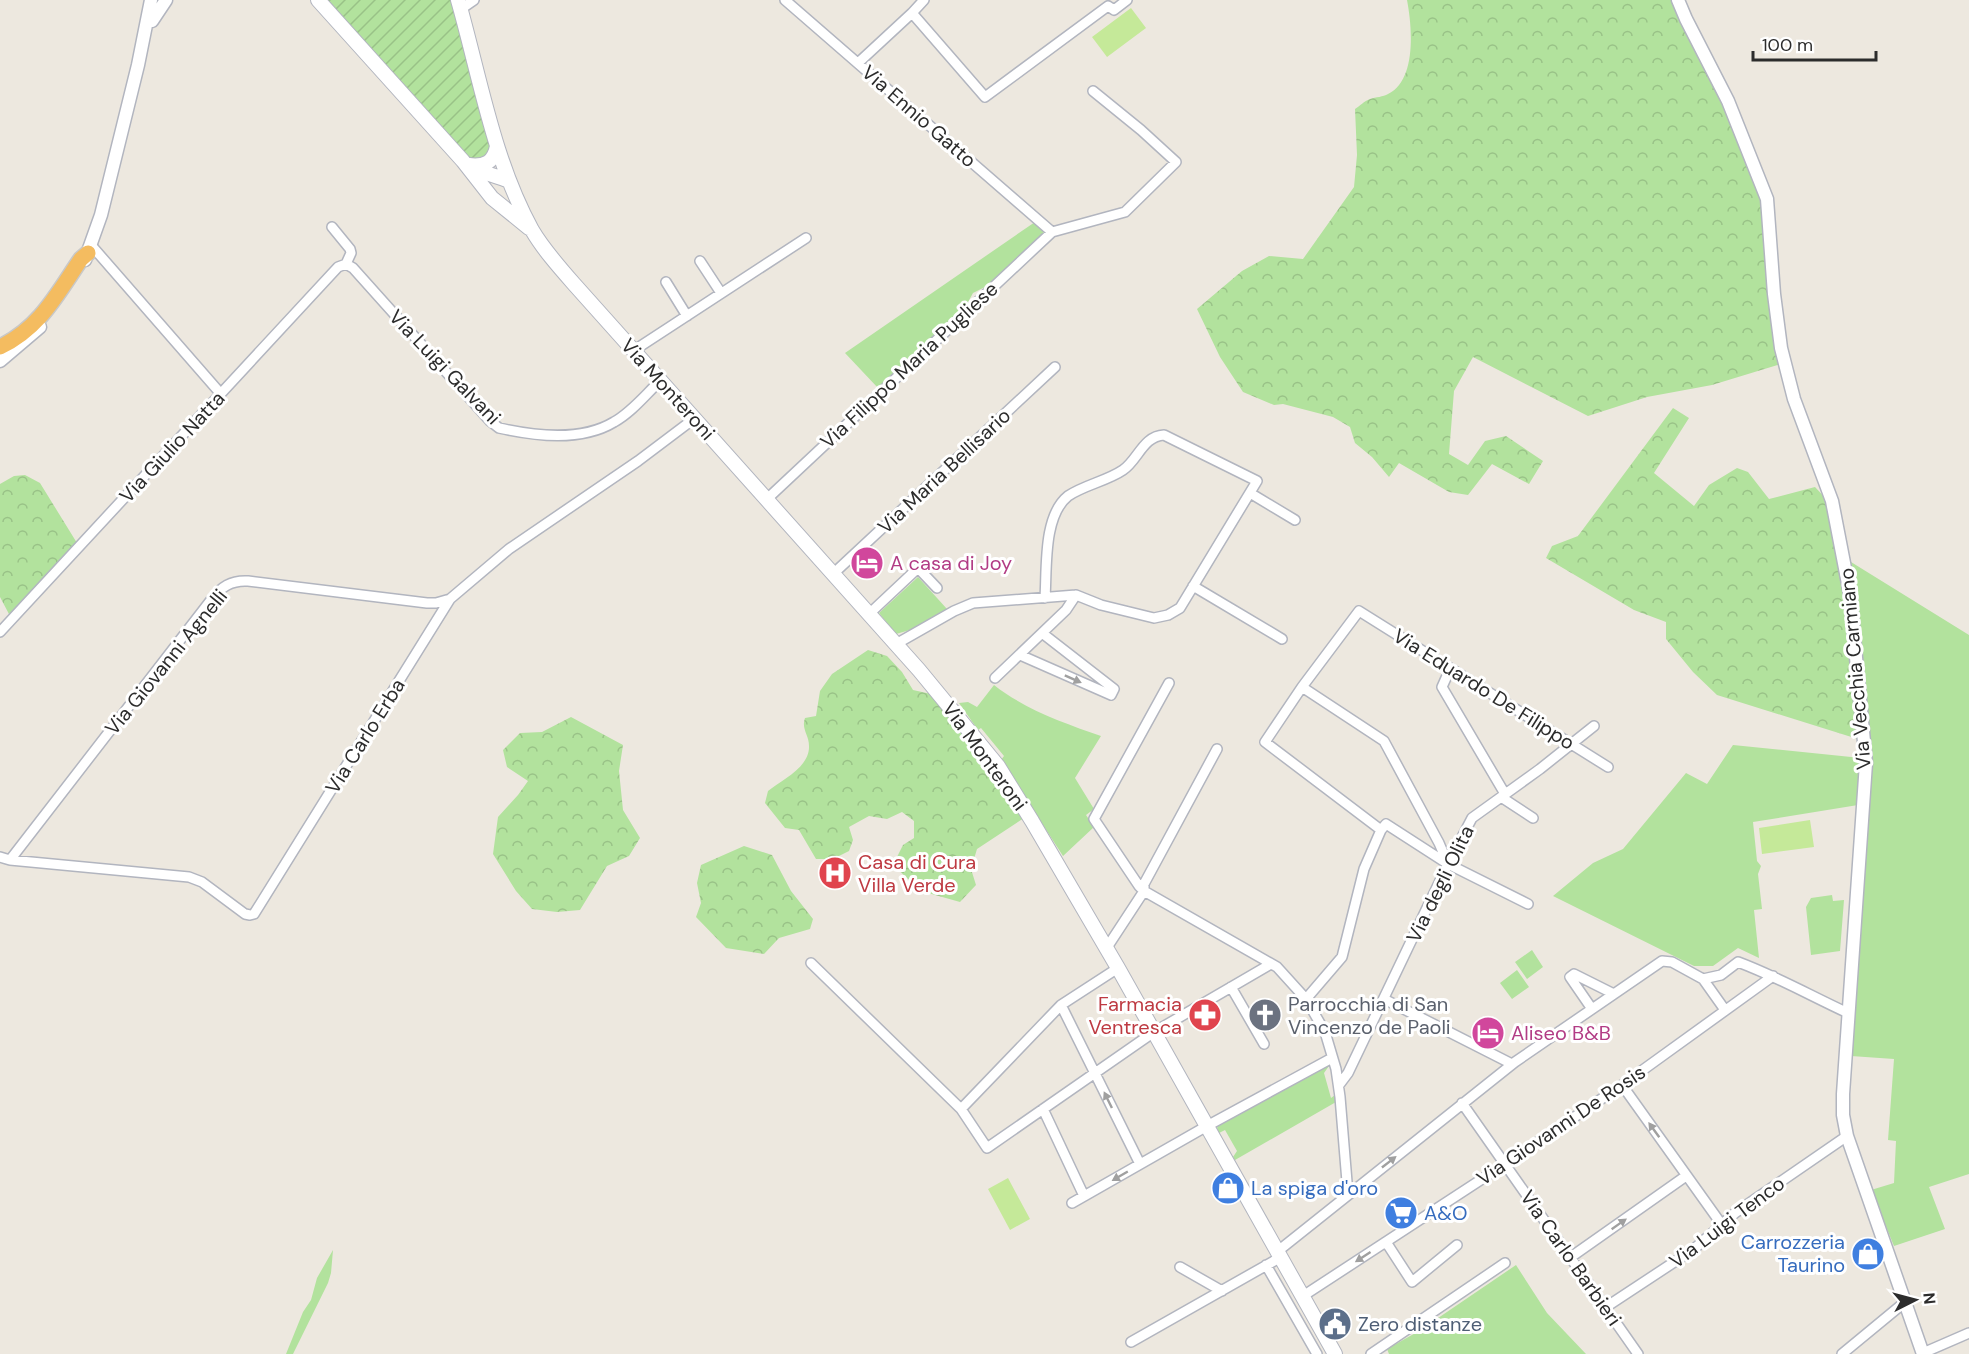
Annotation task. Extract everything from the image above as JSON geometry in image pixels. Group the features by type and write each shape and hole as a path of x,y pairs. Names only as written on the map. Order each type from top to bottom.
{"highway":[{"path":"0,347 26,332 40,319 90,249"}],"main road":[{"name":"Via Monteroni","path":"318,0 466,163 483,188 501,206 533,231"},
{"name":"Via Monteroni","path":"460,4 497,146 509,181 533,231 554,260 633,351 896,644 998,766 1118,968 1335,1354"},
{"path":"466,163 485,165 496,154 497,146"},
{"name":"Via Monteroni","path":"466,163 480,172 509,181"},
{"path":"483,188 499,189 506,186 509,181"}],"street":[{"path":"0,361 28,339 52,313 71,288 90,249 101,214 152,0"},
{"path":"143,42 154,17 166,0"},
{"path":"460,4 474,0"},
{"name":"Via Ennio Gatto","path":"785,0 1052,232"},
{"path":"858,63 924,0"},
{"path":"912,13 985,97 1106,3 1114,10 1127,0"},
{"name":"Via Vecchia Carmiano","path":"1678,0 1728,101 1767,199 1774,294 1782,348 1794,399 1832,501 1845,564 1866,763 1843,1116 1846,1136 1923,1354"},
{"path":"1052,232 1125,212 1176,162 1093,91"},
{"path":"332,227 350,249 351,253 346,264"},
{"name":"Via Filippo Maria Pugliese","path":"767,499 1052,232"},
{"path":"633,351 806,238"},
{"path":"90,249 221,394"},
{"path":"700,261 721,293"},
{"name":"Via Luigi Galvani","path":"346,264 353,268 434,360 499,428 565,435 592,431 616,421 660,381"},
{"name":"Via Giulio Natta","path":"0,632 338,267 346,264"},
{"path":"666,282 687,316"},
{"name":"Via Maria Bellisario","path":"833,574 1055,367"},
{"name":"Via Carlo Erba","path":"10,860 189,877 202,882 245,914 254,914 450,599 509,549 638,461 695,418"},
{"path":"896,644 954,610 973,603 1045,598 1076,595 1101,605 1154,618 1168,615 1180,608 1257,481 1164,435 1149,440 1125,470 1069,496 1059,506 1052,518 1045,598"},
{"path":"1250,493 1295,520"},
{"path":"869,614 918,568 937,588"},
{"name":"Via Giovanni Agnelli","path":"10,860 211,600 227,584 248,581 427,603 450,599"},
{"path":"1193,586 1282,639"},
{"path":"995,678 1066,610 1076,595"},
{"name":"Via Eduardo De Filippo","path":"1302,687 1359,611 1608,767"},
{"path":"1020,655 1111,695 1114,689 1042,633"},
{"path":"1450,669 1442,687 1503,795 1533,818"},
{"path":"1169,683 1094,819 1144,891 1271,964 1306,999 1324,1032 1339,1085 1348,1194"},
{"path":"1382,830 1265,742 1302,687 1384,741 1448,864"},
{"name":"Via degli Olita","path":"1339,1085 1348,1073 1472,818 1594,726"},
{"path":"1106,949 1144,891 1144,884 1217,749"},
{"path":"1306,999 1342,957 1364,869 1386,824 1448,864 1528,904"},
{"path":"0,857 10,860"},
{"path":"1131,1342 1266,1265 1348,1194 1512,1064 1662,961 1672,962 1703,979 1725,1010"},
{"path":"1703,979 1721,975 1738,962 1773,976 1848,1013"},
{"path":"811,963 961,1109 987,1148 1154,1032 1271,964"},
{"path":"961,1109 1061,1005 1118,968"},
{"path":"1592,1009 1569,977 1574,974 1614,994"},
{"name":"Via Giovanni De Rosis","path":"1303,1296 1622,1085 1773,976"},
{"path":"1231,987 1264,1044"},
{"path":"1384,999 1512,1064"},
{"path":"1061,1005 1140,1164"},
{"path":"1072,1203 1332,1058"},
{"path":"1622,1085 1722,1225"},
{"name":"Via Carlo Barbieri","path":"1462,1104 1638,1354"},
{"path":"1043,1109 1084,1196"},
{"name":"Via Luigi Tenco","path":"1606,1307 1694,1250 1735,1213 1846,1136"},
{"path":"1571,1257 1686,1176"},
{"path":"1386,1242 1412,1282 1457,1245"},
{"path":"1371,1354 1504,1263"},
{"path":"1266,1265 1317,1354"},
{"path":"1180,1267 1222,1291"},
{"path":"1842,1354 1905,1302"},
{"path":"1923,1354 1969,1333"}],"green space":[{"path":"327,0 454,0 493,146 488,159 470,159 466,156"},
{"path":"1407,0 1673,0 1727,105 1765,199 1781,364 1712,385 1647,397 1588,416 1473,357 1454,391 1449,454 1468,465 1485,441 1506,436 1543,461 1529,484 1492,464 1468,495 1449,492 1399,463 1389,477 1372,457 1355,443 1350,427 1333,417 1283,404 1274,405 1243,392 1220,357 1197,309 1242,271 1269,256 1303,259 1354,187 1357,155 1355,109 1368,100 1388,94 1404,77 1408,65 1411,37"},
{"path":"1131,8 1146,28 1107,57 1092,37"},
{"path":"1035,222 1044,230 1043,236 987,286 973,293 967,304 878,388 845,353"},
{"path":"1673,408 1689,418 1654,473 1694,506 1709,485 1737,468 1748,472 1769,499 1815,487 1830,503 1843,563 1861,740 1717,695 1693,672 1666,639 1666,622 1634,610 1546,558 1552,546 1578,536"},
{"path":"25,475 40,483 77,543 10,616 0,597 0,484 14,476"},
{"path":"1851,562 1969,635 1969,1174 1929,1187 1945,1229 1894,1246 1871,1190 1894,1183 1896,1141 1888,1140 1894,1059 1851,1056 1871,759"},
{"path":"918,577 947,609 910,630 896,634 879,613"},
{"path":"868,650 887,656 902,672 913,690 931,694 999,777 1024,818 977,849 971,869 976,885 960,902 921,891 893,865 903,845 914,838 914,821 902,812 887,819 869,816 849,827 853,840 849,851 833,859 816,859 799,830 785,828 765,803 768,791 800,767 808,754 809,746 804,722 805,718 816,716 820,691 832,674"},
{"path":"994,685 1032,709 1101,736 1075,778 1094,809 1086,815 1094,827 1063,856 1001,760 1004,756 981,728 978,730 959,703 968,702 977,707"},
{"path":"571,717 623,745 619,771 623,810 640,838 629,856 607,866 580,910 557,912 532,909 516,891 493,854 498,817 528,781 507,767 503,750 520,733 542,732"},
{"path":"1733,745 1861,758 1858,805 1753,822 1757,861 1761,866 1758,874 1762,909 1754,910 1759,958 1738,948 1713,966 1694,966 1553,896 1593,863 1623,849 1686,773 1707,784"},
{"path":"1810,820 1814,847 1762,854 1759,828"},
{"path":"744,846 772,855 791,891 813,919 810,929 779,938 764,954 726,948 696,917 701,903 697,883 701,865"},
{"path":"1832,895 1833,901 1844,900 1840,951 1811,955 1806,907 1811,898"},
{"path":"1532,950 1543,967 1527,979 1515,962"},
{"path":"1517,970 1529,987 1512,999 1500,983"},
{"path":"1327,1064 1329,1066 1324,1073 1331,1098 1335,1095 1336,1102 1235,1160 1233,1157 1237,1151 1225,1130 1219,1133 1218,1126"},
{"path":"1008,1178 1030,1219 1010,1230 988,1189"},
{"path":"333,1250 328,1283 293,1354 286,1354 303,1312 311,1300 317,1278"},
{"path":"1516,1265 1547,1313 1586,1354 1389,1354 1387,1349 1419,1331"}],"place":[{"name":"A casa di Joy","path":"867,563"},
{"name":"Casa di Cura Villa Verde","path":"835,873"},
{"name":"Farmacia Ventresca","path":"1205,1015"},
{"name":"Parrocchia di San Vincenzo de Paoli","path":"1265,1015"},
{"name":"Aliseo B&B","path":"1488,1033"},
{"name":"La spiga d'oro","path":"1228,1188"},
{"name":"A&O","path":"1401,1213"},
{"name":"Carrozzeria Taurino","path":"1868,1254"},
{"name":"Zero distanze","path":"1335,1324"}]}
